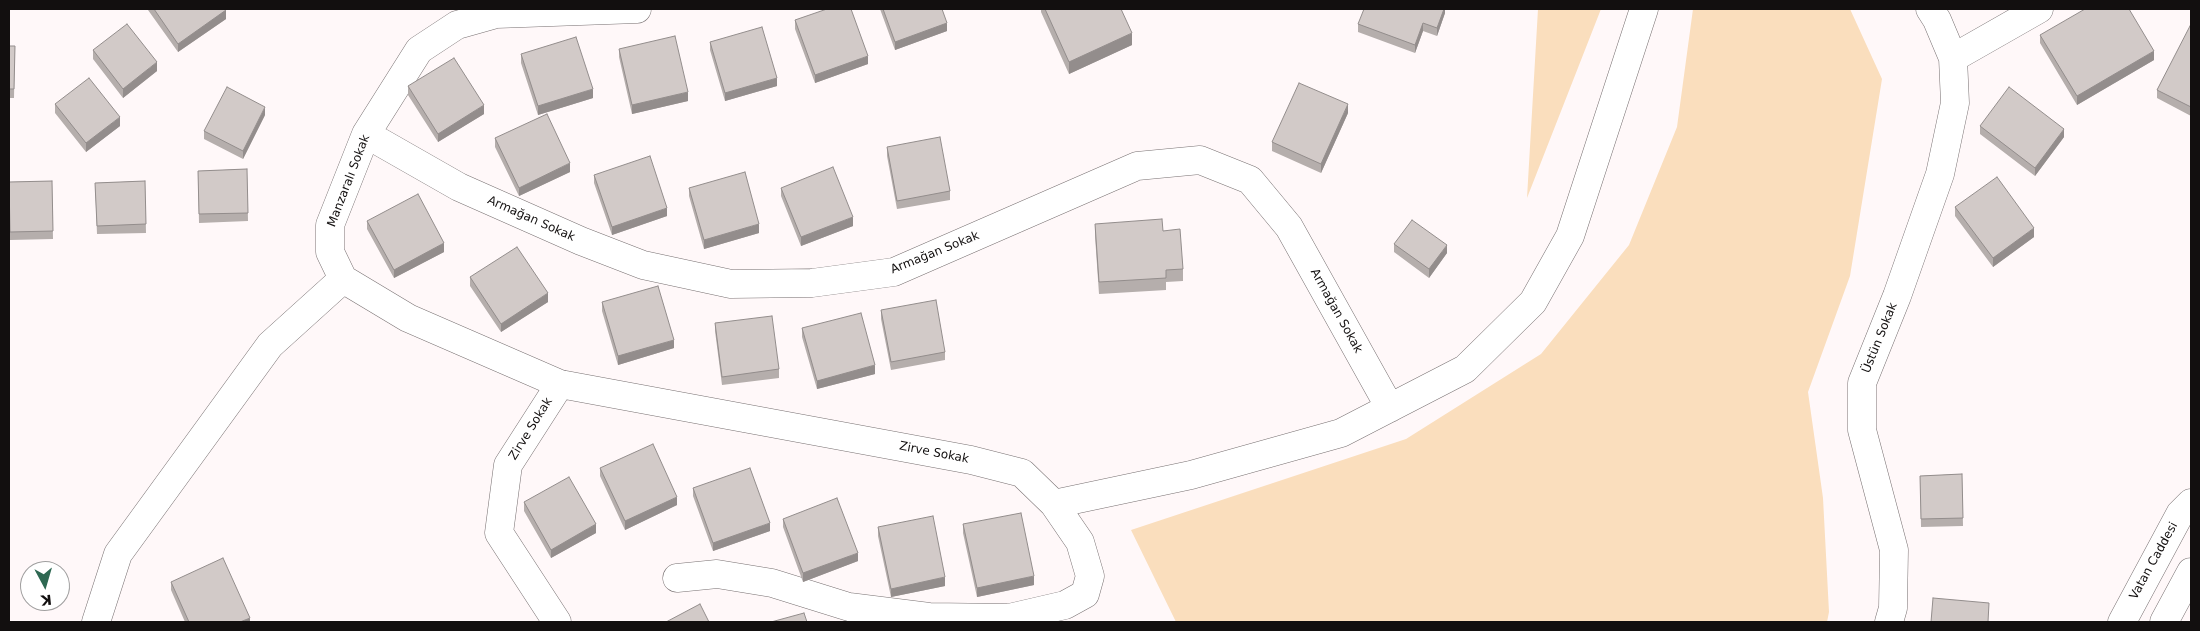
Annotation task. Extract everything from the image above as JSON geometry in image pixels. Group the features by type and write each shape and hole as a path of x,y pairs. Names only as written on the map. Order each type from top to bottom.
{"street":[{"name":"Manzaralı Sokak","path":"344,279 330,252 330,225 366,134 419,50 457,25 496,14 636,9"},
{"path":"1054,504 1191,475 1341,434 1465,369 1534,302 1570,236 1644,9"},
{"path":"1930,9 1937,20 1953,58 2039,9"},
{"name":"Üstün Sokak","path":"1889,622 1893,608 1894,550 1862,430 1862,383 1897,296 1940,174 1955,103 1953,58"},
{"name":"Armağan Sokak","path":"366,134 459,187 581,241 643,265 731,284 812,283 894,272 1136,166 1200,160 1250,180 1289,227 1390,408"},
{"path":"96,622 118,554 270,345 344,279 408,318 560,384"},
{"name":"Zirve Sokak","path":"557,622 499,533 508,465 560,384 971,460 1022,473 1054,504 1080,542 1090,576 1085,594 1065,605 1008,618 929,617 849,607 772,583 717,574 677,578"},
{"name":"Vatan Caddesi","path":"2122,622 2180,514 2191,504"},
{"path":"2164,622 2191,572"}],"shaded area":[{"path":"1538,9 1601,9 1527,198"},
{"path":"1693,9 1850,9 1882,79 1850,276 1808,392 1823,498 1829,612 1827,622 1176,622 1131,530 1406,439 1541,354 1629,245 1677,127"}],"building":[{"path":"154,9 225,9 226,10 178,44"},
{"path":"827,9 851,9 868,56 815,75 795,20"},
{"path":"883,9 942,9 947,23 895,42"},
{"path":"1045,9 1121,9 1132,33 1069,62"},
{"path":"1364,9 1444,9 1437,28 1423,23 1415,45 1358,24"},
{"path":"2085,9 2129,9 2154,51 2077,96 2040,35"},
{"path":"127,24 157,62 123,89 93,50"},
{"path":"2191,26 2191,107 2157,90"},
{"path":"762,27 777,78 725,93 710,42"},
{"path":"675,36 688,92 632,105 619,49"},
{"path":"576,37 593,89 538,106 521,54"},
{"path":"9,46 15,46 14,89 9,89"},
{"path":"454,58 484,105 438,134 408,86"},
{"path":"89,78 120,117 86,143 55,104"},
{"path":"1299,83 1348,104 1321,164 1272,142"},
{"path":"227,87 265,107 243,151 204,131"},
{"path":"2009,87 2064,129 2035,168 1980,126"},
{"path":"547,114 570,163 519,188 495,138"},
{"path":"940,137 950,191 897,201 887,147"},
{"path":"650,156 667,208 612,227 594,175"},
{"path":"833,167 853,217 801,237 781,188"},
{"path":"247,169 248,213 199,214 198,171"},
{"path":"745,172 759,224 704,240 689,188"},
{"path":"1997,177 2034,228 1993,258 1955,207"},
{"path":"52,181 53,231 10,232 9,182"},
{"path":"145,181 146,224 97,226 95,183"},
{"path":"418,194 444,243 394,270 367,221"},
{"path":"1162,219 1163,231 1180,229 1183,269 1166,270 1166,278 1099,282 1095,224"},
{"path":"1412,220 1447,245 1429,269 1394,244"},
{"path":"517,247 548,293 501,324 470,277"},
{"path":"658,286 674,340 618,356 602,302"},
{"path":"936,300 945,352 891,362 881,310"},
{"path":"861,313 875,365 817,381 802,328"},
{"path":"772,316 779,369 722,377 715,323"},
{"path":"653,444 677,497 625,521 600,468"},
{"path":"750,468 770,523 713,543 693,488"},
{"path":"1962,474 1963,518 1921,519 1920,476"},
{"path":"569,477 596,524 551,550 524,502"},
{"path":"837,498 858,553 803,573 783,519"},
{"path":"1021,513 1034,576 977,588 963,524"},
{"path":"933,516 945,577 891,589 878,527"},
{"path":"223,558 250,618 240,622 189,622 171,582"},
{"path":"1933,598 1989,603 1988,622 1931,622"},
{"path":"700,604 709,622 666,622"},
{"path":"804,613 807,622 771,622"}]}
